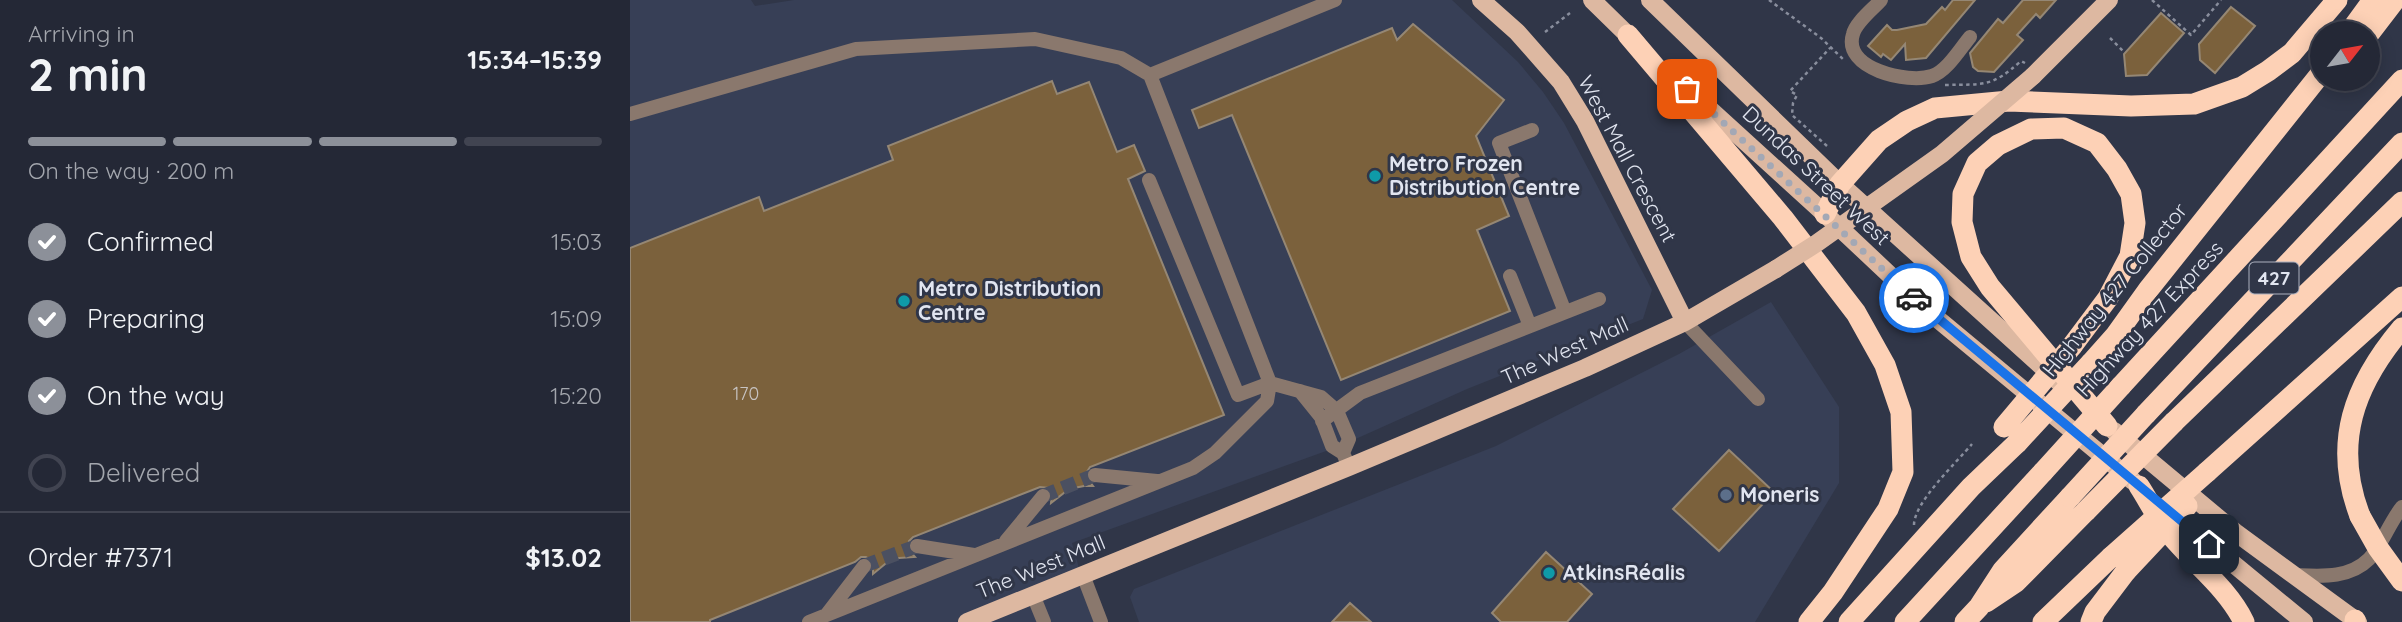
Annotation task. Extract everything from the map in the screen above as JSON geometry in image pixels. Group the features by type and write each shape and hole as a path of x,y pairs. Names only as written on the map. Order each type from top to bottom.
{"highway":[{"path":"1825,214 1840,184 1879,140 1907,121 1935,108 2009,101 2163,106 2194,104 2242,87 2291,53 2337,0"},
{"path":"2358,21 2373,0"},
{"path":"2379,21 2395,0"},
{"path":"1628,35 1783,218 1856,313 1885,365 1901,412 1903,472 1888,509 1833,592 1809,622"},
{"name":"Highway 427 Express","path":"1905,622 2402,80"},
{"name":"Highway 427 Collector","path":"1849,622 1971,487 2010,435 2091,363 2310,87"},
{"path":"2115,335 2154,298 2323,91"},
{"path":"2010,435 2072,346 2108,298 2130,256 2135,223 2131,194 2117,169 2097,143 2064,128 2031,129 1998,145 1977,163 1963,194 1962,222 1965,241 1974,263 1990,288 2107,426"},
{"name":"427","path":"1972,614 2003,570 2078,504 2146,414 2402,143"},
{"path":"2078,504 2174,422 2402,202"},
{"path":"2043,622 2119,564 2246,438 2402,297"},
{"path":"2402,328 2366,378 2354,410 2349,438 2352,491 2360,516 2378,548 2402,581"},
{"path":"2139,486 2167,532 2215,582 2244,622"},
{"path":"2091,622 2119,564"}],"main road":[{"name":"West Mall Crescent","path":"1481,0 1517,32 1562,82 1586,121 1685,322"},
{"name":"Dundas Street West","path":"1592,0 1928,311 2304,622"},
{"name":"Dundas Street West","path":"1650,0 1840,184 2107,426 2235,532 2356,621"},
{"name":"The West Mall","path":"967,622 1083,575 1346,460 1585,368 1685,322 1817,243 1942,154 2033,76 2109,0"}],"street":[{"path":"1150,75 1335,0"},
{"path":"1881,0 1857,26 1853,34 1853,45 1855,54 1863,64 1885,74 1922,78 1932,76 1940,72 1970,37"},
{"path":"630,114 856,49 1035,39 1121,58 1150,75 1270,383 1267,401 1215,453 1193,468 809,622"},
{"path":"1532,130 1499,143 1565,312"},
{"path":"1149,180 1238,396 1270,383 1321,397 1337,411 1349,439 1346,460"},
{"path":"1510,276 1530,326"},
{"path":"1322,421 1360,393 1599,299"},
{"path":"1685,322 1758,399"},
{"path":"1299,390 1322,421 1332,446 1346,460"},
{"path":"1095,475 1161,482"},
{"path":"1003,544 1043,496"},
{"path":"2295,575 2338,575 2359,566 2370,559 2392,519 2402,507"},
{"path":"917,546 975,555"},
{"path":"826,615 864,566"},
{"path":"1083,575 1101,622"},
{"path":"1033,595 1044,622"}],"path":[{"path":"1769,0 1830,47 1790,91 1797,95 1793,103 1793,115 1827,146"},
{"path":"2152,0 2191,35 2221,0"},
{"path":"1545,32 1570,13"},
{"path":"2110,38 2124,52"},
{"path":"1919,545 1913,524 1916,513 1972,444"}],"shaded area":[{"path":"630,0 751,0 755,6 794,0 1452,0 1518,62 1543,92 1564,123 1652,290 1643,319 1467,389 1340,446 1072,543 1094,622 630,622"},
{"path":"1771,302 1839,407 1839,483 1755,622 1139,622 1130,597 1134,589 1496,446 1679,354"}],"building":[{"path":"1953,0 1975,0 1926,58 1906,60 1905,44 1891,60 1883,54 1881,57 1868,46 1887,25 1892,30 1897,30 1926,24 1942,7 1945,10"},
{"path":"2023,0 2056,0 2040,18 2036,14 2017,35 2023,40 1994,72 1978,71 1973,67 1970,53 1998,19 2003,23"},
{"path":"2231,7 2255,26 2215,73 2200,60 2199,44"},
{"path":"2161,13 2184,33 2147,75 2126,76 2124,54"},
{"name":"Metro Frozen Distribution Centre","path":"1413,24 1504,100 1476,136 1509,216 1477,230 1510,311 1341,380 1232,115 1199,128 1192,110 1392,28 1397,40"},
{"name":"Metro Distribution Centre","path":"1052,81 1057,94 1089,82 1117,152 1134,145 1145,171 1128,179 1224,415 1090,467 1085,475 1093,486 1069,489 1051,503 1052,492 1049,488 1040,487 913,537 909,541 908,549 915,557 890,560 873,574 873,562 861,557 855,562 710,622 630,622 630,248 759,197 764,211 893,160 888,146"},
{"path":"1729,450 1774,492 1719,551 1673,509"},
{"name":"AtkinsRéalis","path":"1546,552 1592,594 1567,622 1501,622 1492,613"},
{"path":"1350,603 1371,622 1332,622"}],"tunnel":[{"path":"1043,496 1095,475"},
{"path":"864,566 917,546"}],"way so far":[{"path":"1687,89 1914,298"}],"place":[{"name":"Metro Frozen Distribution Centre","path":"1375,176"},
{"name":"Metro Distribution Centre","path":"904,301"},
{"name":"Moneris","path":"1726,495"},
{"name":"AtkinsRéalis","path":"1549,573"}],"route":[{"path":"1914,298 2209,544"}]}
